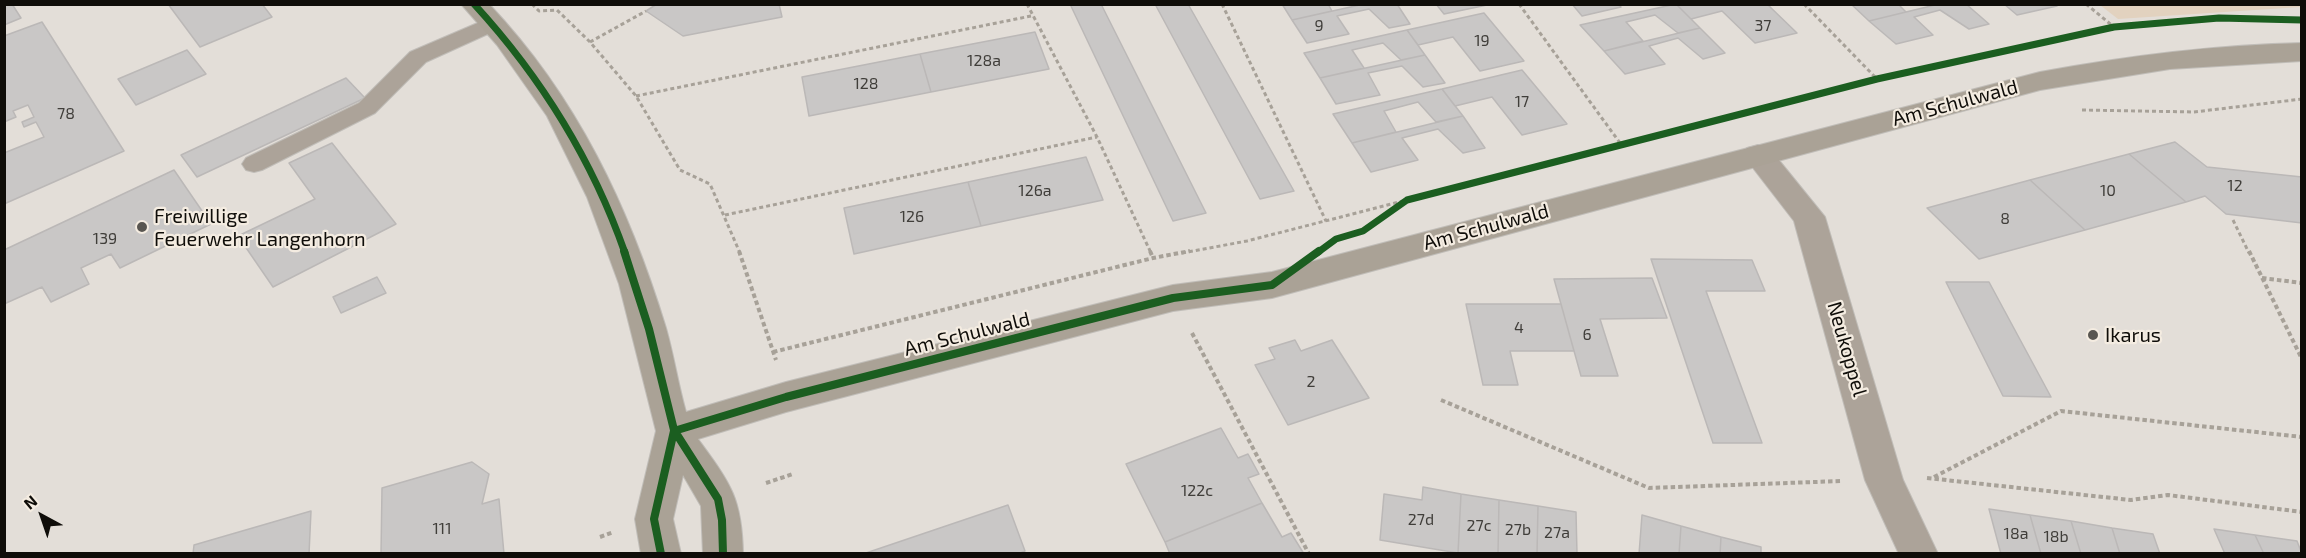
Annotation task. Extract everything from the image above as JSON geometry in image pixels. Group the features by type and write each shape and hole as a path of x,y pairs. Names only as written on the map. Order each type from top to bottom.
{"street":[{"path":"484,14 538,78 562,113 604,197 649,329 674,431 718,499 723,521 723,554"},
{"name":"Am Schulwald","path":"674,431 786,397 1173,298 1272,285 2040,81 2098,69 2227,55 2301,52"},
{"name":"Neukoppel","path":"1758,155 1809,217 1884,480 1919,554"},
{"path":"662,554 654,519 674,431"}],"lane":[{"path":"254,164 367,108 418,57 484,14"}],"path":[{"path":"532,4 539,11 557,10 590,42 636,96 680,170 710,184 747,269 776,361"},
{"path":"1027,4 1031,16 1097,137 1153,258"},
{"path":"1222,4 1326,221"},
{"path":"1519,4 1620,143"},
{"path":"1804,4 1877,79"},
{"path":"2086,4 2114,27"},
{"path":"590,42 646,11"},
{"path":"636,96 1031,16"},
{"path":"2082,110 2194,112 2300,100"},
{"path":"725,215 1097,137"},
{"path":"773,352 1153,258 1248,241 1407,200"},
{"path":"1389,212 1407,200"},
{"path":"2233,220 2301,359"},
{"path":"2261,278 2301,283"},
{"path":"1173,298 1310,554"},
{"path":"1933,477 2061,411 2301,437"},
{"path":"766,483 793,474"}],"shaded area":[{"path":"2301,4 2301,7 2118,19 2100,5"}],"building":[{"path":"4,4 12,4 21,18 4,25"},
{"path":"168,4 262,4 272,17 200,47"},
{"path":"657,4 779,4 782,17 683,36 646,11"},
{"path":"1070,4 1101,4 1206,213 1173,221"},
{"path":"1155,4 1188,4 1294,191 1260,199"},
{"path":"1282,4 1328,4 1332,11 1292,20"},
{"path":"1364,4 1397,4 1410,24 1389,28 1369,9 1337,16 1349,34 1307,43 1292,20"},
{"path":"1436,4 1486,4 1487,5 1444,14"},
{"path":"1572,4 1618,4 1621,7 1582,16"},
{"path":"1676,4 1767,4 1797,33 1755,43 1722,11 1691,19"},
{"path":"1676,4 1700,28 1678,33 1655,15 1626,22 1643,41 1604,51 1580,25"},
{"path":"1851,4 1898,4 1906,12 1869,21"},
{"path":"1939,4 1966,4 1989,24 1969,29 1940,10 1914,17 1933,35 1896,44 1869,21"},
{"path":"2004,4 2055,4 2057,6 2017,15"},
{"path":"1484,13 1524,61 1480,71 1453,37 1418,45 1407,30"},
{"path":"42,22 124,151 4,204 4,153 44,137 36,122 24,127 22,122 34,117 28,105 13,111 16,117 4,122 4,36"},
{"path":"1700,28 1725,53 1703,59 1678,38 1649,46 1665,64 1625,74 1604,51"},
{"path":"1407,30 1425,55 1401,60 1383,43 1352,50 1364,68 1320,78 1304,53"},
{"path":"1035,32 1049,69 931,92 920,54"},
{"path":"187,50 206,74 136,105 118,79"},
{"path":"920,54 931,92 809,116 802,77"},
{"path":"1425,55 1445,83 1423,87 1402,66 1368,73 1380,95 1336,104 1320,78"},
{"path":"1522,70 1567,124 1522,135 1492,97 1455,106 1442,89"},
{"path":"346,78 365,98 197,177 181,155"},
{"path":"1442,89 1463,116 1436,122 1418,102 1384,111 1396,132 1352,143 1333,114"},
{"path":"1463,116 1485,148 1463,153 1438,129 1402,138 1418,160 1371,172 1352,143"},
{"path":"2175,142 2207,167 2302,177 2302,223 2226,214 2205,196 2186,202 2129,154"},
{"path":"332,143 396,224 273,287 238,236 315,199 289,163"},
{"path":"2129,154 2186,202 2085,230 2030,180"},
{"path":"1086,157 1103,200 981,226 968,182"},
{"path":"174,170 211,224 120,268 111,254 81,268 89,284 51,302 42,287 4,304 4,250"},
{"path":"2030,180 2085,230 1979,259 1927,208"},
{"path":"968,182 981,226 854,254 844,208"},
{"path":"1651,259 1752,260 1765,291 1706,291 1762,443 1713,443"},
{"path":"377,277 386,293 341,313 333,297"},
{"path":"1652,278 1667,318 1600,319 1618,376 1581,376 1554,279"},
{"path":"1946,282 1989,282 2051,397 2003,396"},
{"path":"1466,304 1561,304 1574,351 1510,351 1518,385 1483,385"},
{"path":"1295,340 1301,351 1332,340 1369,398 1288,425 1255,365 1275,359 1269,348"},
{"path":"1221,428 1238,458 1248,454 1259,474 1248,478 1262,503 1165,542 1126,464"},
{"path":"472,462 489,474 482,504 499,499 504,554 381,554 382,488"},
{"path":"1423,487 1461,494 1458,553 1380,540 1384,494 1422,500"},
{"path":"1461,494 1499,500 1498,554 1458,553"},
{"path":"1499,500 1538,506 1537,554 1498,554"},
{"path":"1262,503 1282,537 1291,533 1304,554 1170,554 1165,542"},
{"path":"1008,505 1025,551 1018,554 863,554"},
{"path":"1538,506 1576,512 1577,554 1537,554"},
{"path":"1989,509 2030,515 2041,554 2001,554"},
{"path":"311,511 309,554 193,554 194,545"},
{"path":"1642,515 1681,526 1679,554 1639,554"},
{"path":"2030,515 2071,521 2081,554 2041,554"},
{"path":"2071,521 2112,528 2120,554 2081,554"},
{"path":"1681,526 1721,537 1720,554 1679,554"},
{"path":"2112,528 2153,534 2160,554 2120,554"},
{"path":"2214,529 2255,535 2264,554 2225,554"},
{"path":"2255,535 2297,541 2302,554 2264,554"},
{"path":"1721,537 1761,547 1761,554 1720,554"}],"cycle path":[{"path":"474,4 535,76 560,114 603,197 635,284 674,430 718,499 722,520 723,554"},
{"path":"674,431 786,397 1173,298 1272,285 1336,239 1363,231 1407,200 1620,143 1877,79 2114,27 2219,18 2302,20"},
{"path":"661,554 654,519 674,431"}],"place":[{"name":"Freiwillige Feuerwehr Langenhorn","path":"142,227"},
{"name":"Ikarus","path":"2093,335"}]}
